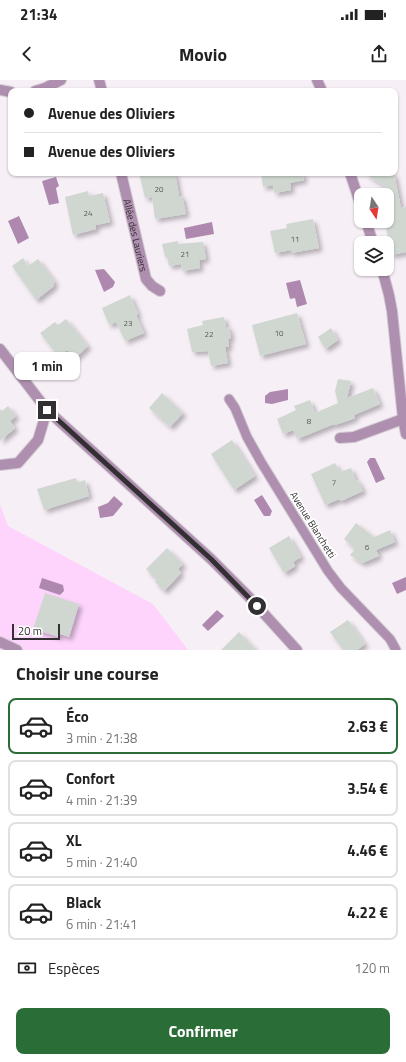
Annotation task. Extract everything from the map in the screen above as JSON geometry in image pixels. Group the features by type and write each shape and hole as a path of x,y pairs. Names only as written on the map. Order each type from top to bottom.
{"street":[{"path":"45,88 61,80"},
{"name":"Allée des Lauriers","path":"122,176 146,278 152,286 160,291"},
{"path":"351,176 355,188"},
{"path":"384,276 392,311 403,419 406,434"},
{"path":"0,349 47,410 211,559 248,596 297,650"},
{"path":"0,465 18,463 38,440 47,410"},
{"path":"340,438 354,437 403,419"},
{"path":"0,642 17,650"}],"lane":[{"name":"Avenue Blanchetti","path":"229,399 235,408 247,437 261,462 328,571 341,588 390,639 396,650"}],"shaded area":[{"path":"56,177 59,186 56,188 59,203 49,205 42,181"},
{"path":"19,216 29,238 18,244 8,221"},
{"path":"212,222 214,234 186,239 184,228"},
{"path":"104,269 115,282 113,287 104,292 95,270"},
{"path":"300,280 307,304 297,307 295,298 290,299 286,283"},
{"path":"288,389 288,400 272,404 265,403 265,396 270,392"},
{"path":"370,458 375,458 385,479 376,483 367,462"},
{"path":"262,495 272,511 270,516 264,516 254,500"},
{"path":"114,496 123,504 113,516 100,518 98,507 108,503"},
{"path":"0,504 8,526 153,604 188,650 0,650"},
{"path":"406,577 406,590 397,594 392,583"},
{"path":"42,578 63,585 64,591 60,595 39,588"},
{"path":"217,610 224,616 208,631 202,625"}],"building":[{"path":"140,176 176,176 179,196 182,196 186,214 155,219 152,197 145,198"},
{"path":"261,176 303,176 304,180 290,183 291,190 274,193 273,185 263,187"},
{"path":"369,176 395,176 401,208 406,207 406,252 394,254 394,236 388,236 386,228 394,228 394,188 387,188"},
{"path":"88,191 89,196 103,193 110,222 96,225 96,229 73,235 65,197"},
{"path":"313,219 319,248 291,253 291,250 275,253 270,231 287,228 286,224"},
{"path":"178,241 178,244 203,242 206,259 199,260 200,268 182,271 181,264 169,266 162,244"},
{"path":"23,258 28,266 38,259 55,282 53,284 54,286 36,300 12,266"},
{"path":"130,295 138,314 136,315 144,333 125,341 116,322 109,325 102,308"},
{"path":"297,313 306,344 260,356 252,325"},
{"path":"224,317 226,327 229,327 231,338 228,339 229,347 225,347 228,363 211,366 208,351 192,352 187,329 203,325 202,321"},
{"path":"66,319 88,346 75,358 67,350 58,356 40,333 55,322 58,325"},
{"path":"331,328 338,340 325,349 318,337"},
{"path":"338,379 351,381 347,398 373,388 380,404 354,415 355,418 335,425 334,424 297,439 293,430 283,434 277,419 296,410 294,406 310,400 315,413 338,403 335,391"},
{"path":"162,393 183,413 170,427 149,408"},
{"path":"8,406 16,416 10,421 15,428 0,441 0,409 2,411"},
{"path":"232,440 255,476 234,490 211,454"},
{"path":"335,463 340,472 351,468 356,481 358,480 363,491 341,501 339,499 325,505 311,474"},
{"path":"76,478 77,483 85,480 89,496 44,510 37,489"},
{"path":"356,523 374,537 390,530 395,542 376,550 379,556 362,563 350,555 355,549 344,539"},
{"path":"289,536 301,557 293,562 295,566 284,573 269,548"},
{"path":"167,548 183,564 178,569 181,573 164,591 155,582 157,580 146,569"},
{"path":"45,593 79,604 69,637 60,634 59,637 33,629"},
{"path":"348,620 365,644 357,650 343,650 330,632"},
{"path":"239,632 256,650 221,650"}],"route":[{"path":"47,410 211,559 257,606"}]}
